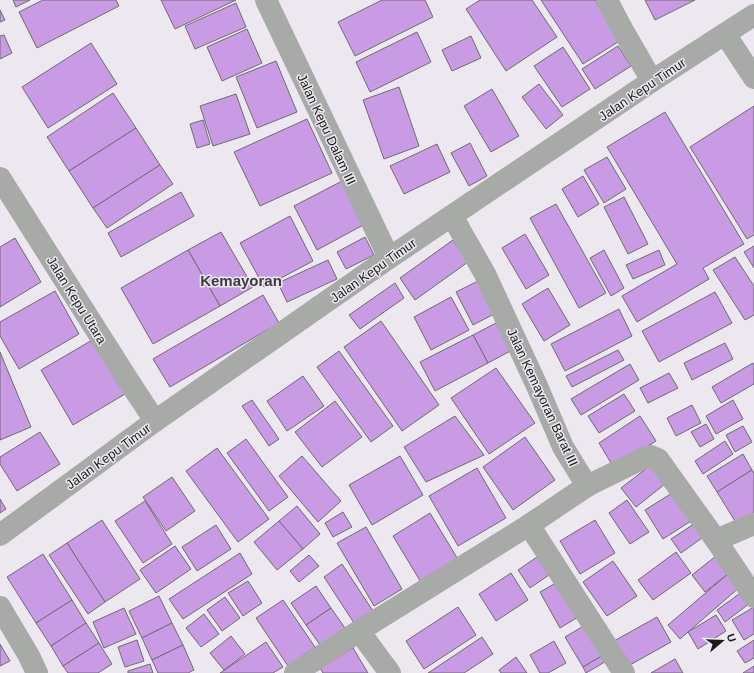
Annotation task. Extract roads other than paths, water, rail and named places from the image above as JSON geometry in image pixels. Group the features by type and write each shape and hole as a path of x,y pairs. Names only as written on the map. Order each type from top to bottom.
{"street":[{"name":"Jalan Kepu Dalam III","path":"266,0 389,258"},
{"path":"607,0 652,81"},
{"name":"Jalan Kepu Timur","path":"0,535 156,421 389,258 652,81 754,15"},
{"path":"725,34 754,78"},
{"name":"Jalan Kepu Utara","path":"0,178 126,377 156,421"},
{"name":"Jalan Kemayoran Barat III","path":"452,216 485,274 563,446 587,486"},
{"path":"295,673 359,631 529,525 587,486 646,457 651,456 658,459 716,540 754,597"},
{"path":"716,540 754,524"},
{"path":"529,525 624,673"},
{"path":"0,607 29,656 37,673"},
{"path":"359,631 390,673"}],"district":[{"name":"Kemayoran","path":"241,281"}]}
